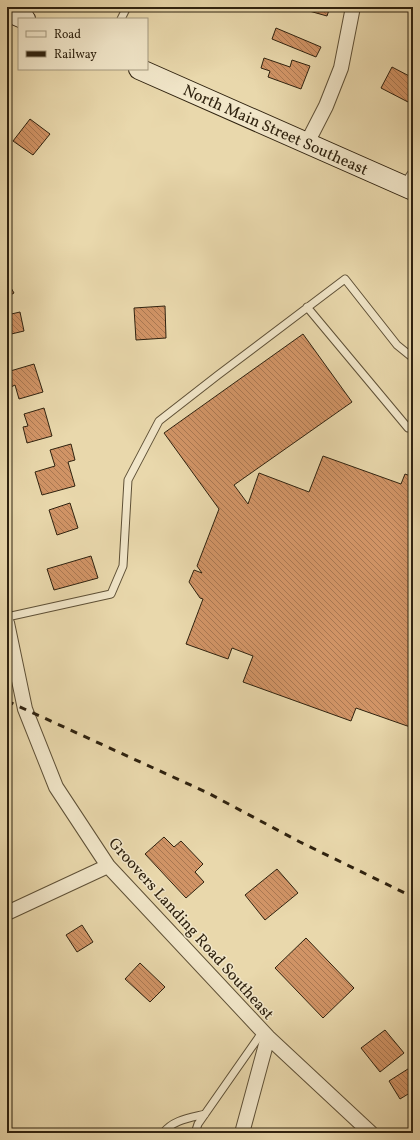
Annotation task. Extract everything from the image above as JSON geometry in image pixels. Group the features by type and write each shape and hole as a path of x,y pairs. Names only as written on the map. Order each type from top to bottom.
{"street":[{"path":"307,143 326,106 341,68 353,7"},
{"name":"North Main Street Southeast","path":"141,70 307,143 411,185"},
{"name":"Groovers Landing Road Southeast","path":"7,623 25,709 56,787 108,866 265,1034 371,1133"},
{"path":"7,913 108,866"},
{"path":"242,1133 265,1034"}],"lane":[{"path":"122,18 127,7"},
{"path":"7,617 111,594 123,566 128,480 159,421 345,279 397,345 413,358"},
{"path":"307,307 408,428 413,427"},
{"path":"195,1133 198,1124 205,1114 265,1034"},
{"path":"163,1133 168,1127 176,1122 205,1114"}],"building":[{"path":"295,7 330,7 327,16"},
{"path":"276,28 321,47 316,57 272,39"},
{"path":"264,58 290,67 292,60 310,66 301,89 268,77 270,71 261,68"},
{"path":"392,67 413,78 413,92 408,102 381,88"},
{"path":"30,119 50,134 33,155 13,141"},
{"path":"7,281 14,293 7,297"},
{"path":"165,306 166,338 136,340 134,308"},
{"path":"20,312 24,331 7,335 7,315"},
{"path":"303,334 352,402 234,485 248,504 259,473 309,492 323,456 401,484 405,474 413,477 413,728 356,708 351,721 243,682 253,656 232,648 228,659 186,644 203,599 200,598 189,582 194,570 202,573 197,566 219,509 164,433"},
{"path":"34,364 43,392 19,399 15,385 11,387 7,372"},
{"path":"44,408 52,436 27,443 23,427 28,426 24,414"},
{"path":"71,444 75,460 68,462 75,486 42,495 35,472 55,466 50,450"},
{"path":"70,503 78,528 57,535 49,510"},
{"path":"91,556 98,578 54,590 47,569"},
{"path":"164,837 174,847 181,841 203,864 195,872 204,882 186,898 145,854"},
{"path":"277,869 298,893 265,920 245,895"},
{"path":"82,925 93,942 77,952 66,935"},
{"path":"306,938 354,988 323,1018 275,968"},
{"path":"140,963 165,987 150,1002 125,979"},
{"path":"385,1030 404,1053 380,1072 361,1048"},
{"path":"411,1067 413,1069 413,1091 400,1099 389,1081"}],"railway":[{"path":"7,701 208,793 300,842 413,897"}]}
